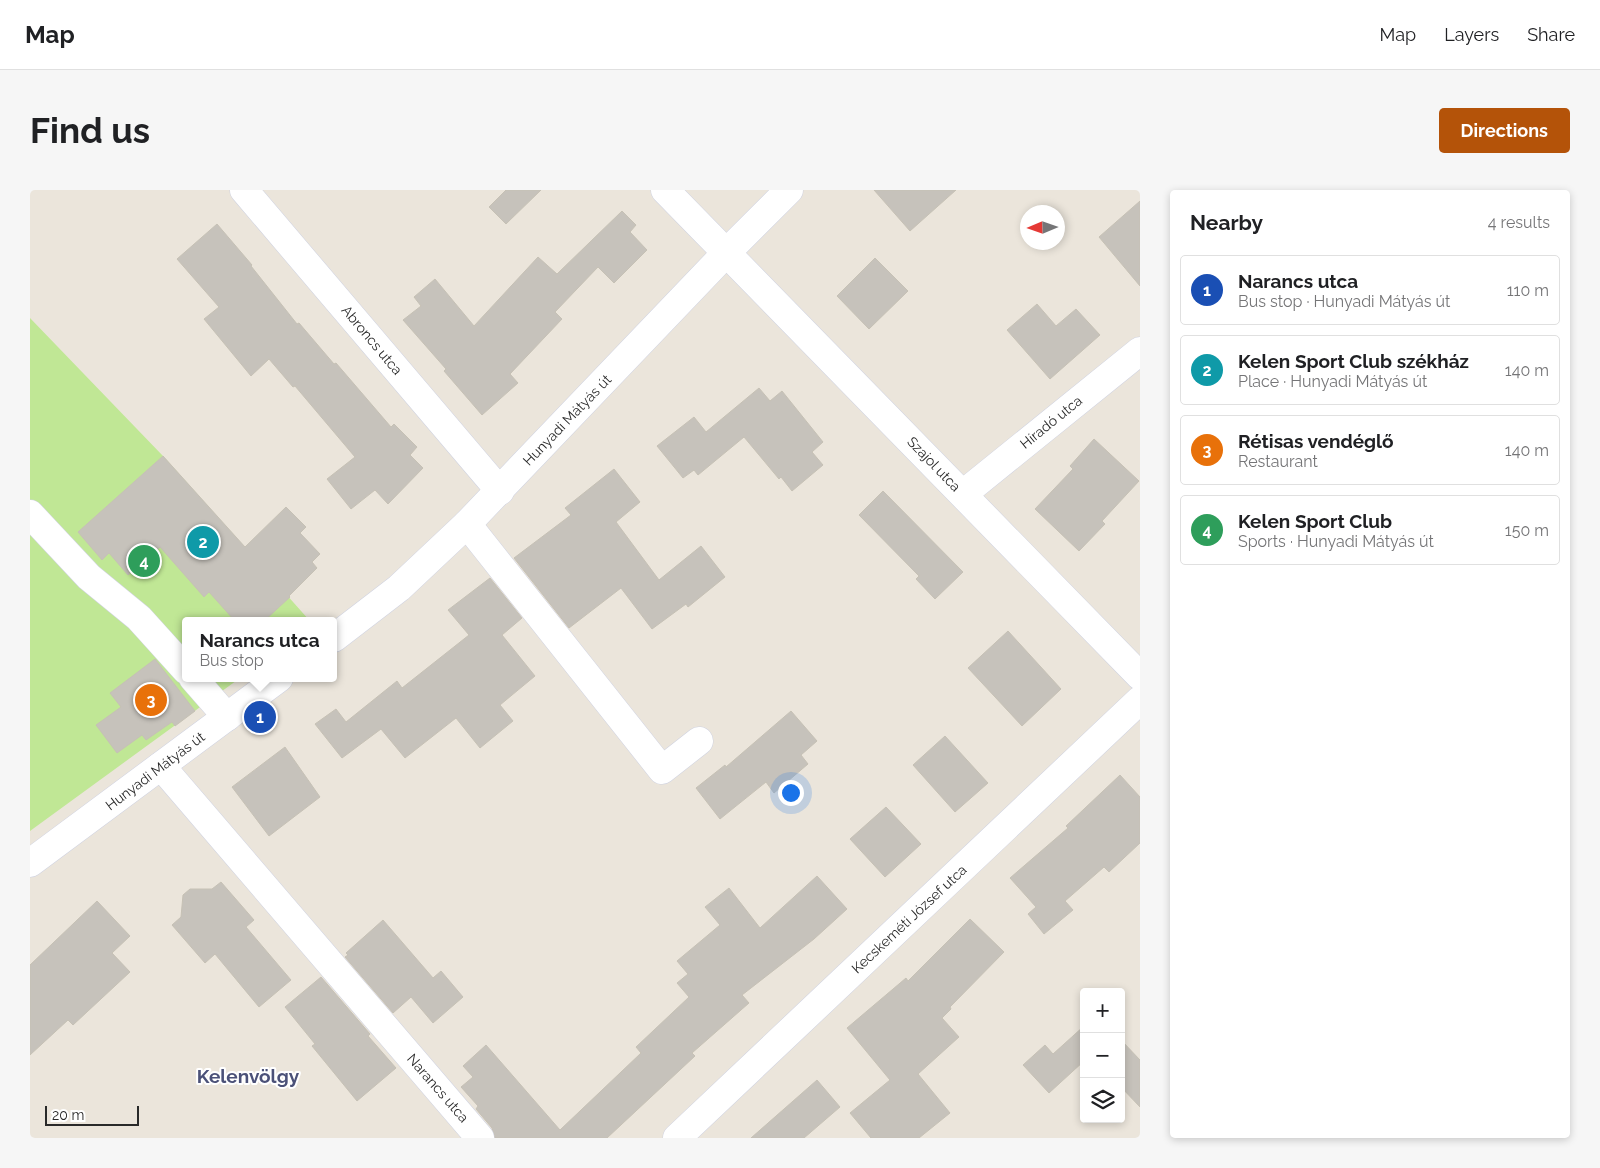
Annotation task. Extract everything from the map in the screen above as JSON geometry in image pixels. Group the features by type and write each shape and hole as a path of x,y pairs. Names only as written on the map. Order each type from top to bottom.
{"street":[{"name":"Abroncs utca","path":"244,190 500,491"},
{"name":"Szajol utca","path":"665,190 1140,676"},
{"name":"Hunyadi Mátyás út","path":"337,636 399,588 467,524 727,252 790,190"},
{"name":"Híradó utca","path":"963,494 1140,351"},
{"path":"30,514 88,577 139,618 182,666"},
{"path":"467,524 662,770 699,742"},
{"path":"196,682 226,718"},
{"name":"Hunyadi Mátyás út","path":"30,863 274,682"},
{"name":"Kecskeméti József utca","path":"677,1138 1140,700"},
{"name":"Narancs utca","path":"161,766 480,1138"}],"green space":[{"path":"30,318 163,456 306,617 182,617 182,682 235,682 30,831"}],"building":[{"path":"506,190 541,190 506,224 489,207"},
{"path":"874,190 956,190 910,231"},
{"path":"1140,201 1140,286 1099,237"},
{"path":"622,211 636,225 630,232 647,250 614,283 598,267 555,312 562,319 510,374 518,383 482,415 444,371 446,369 403,320 421,306 414,297 435,279 474,326 538,257 557,274"},
{"path":"217,224 252,265 297,324 299,323 334,364 336,363 391,427 394,424 417,447 410,455 423,468 388,504 375,490 351,509 327,479 355,457 295,386 293,387 269,359 251,376 204,319 219,307 177,259"},
{"path":"875,258 908,291 869,329 837,296"},
{"path":"1037,304 1056,326 1076,309 1100,335 1050,379 1007,330"},
{"path":"759,388 770,401 782,391 823,442 812,452 823,465 792,491 781,477 779,479 744,437 698,475 694,470 683,478 657,446 694,417 706,432"},
{"path":"1094,439 1139,481 1102,521 1105,524 1079,551 1035,509 1073,469 1070,466"},
{"path":"163,456 245,547 286,507 306,527 300,533 320,554 312,562 317,568 268,617 231,617 209,592 204,597 160,547 128,575 109,553 102,560 78,532"},
{"path":"614,469 640,502 616,522 659,580 701,546 725,577 688,607 686,604 652,629 621,588 569,628 514,558 571,515 565,508"},
{"path":"883,491 963,572 935,599 916,579 919,576 859,515"},
{"path":"490,578 522,618 502,635 535,676 500,705 513,721 480,748 456,718 405,758 381,729 342,758 315,724 336,709 346,722 397,681 402,688 469,635 448,610"},
{"path":"1008,631 1061,689 1022,726 968,668"},
{"path":"155,659 195,711 175,726 172,722 146,740 142,735 117,753 96,725 121,707 110,693"},
{"path":"791,711 817,741 801,755 808,764 774,793 766,782 720,819 696,788 725,765 726,767"},
{"path":"945,736 988,783 955,812 913,765"},
{"path":"285,747 320,797 269,836 232,787"},
{"path":"1120,775 1140,797 1140,843 1109,872 1104,867 1065,901 1073,910 1044,934 1028,914 1036,907 1010,878 1068,828 1066,826"},
{"path":"886,807 921,844 885,877 850,839"},
{"path":"817,876 847,909 814,939 742,995 749,1003 692,1053 695,1056 607,1138 495,1138 492,1128 476,1109 478,1106 461,1087 473,1077 463,1066 486,1045 560,1130 641,1053 636,1047 689,997 677,983 688,974 677,961 720,925 705,907 729,888 760,928"},
{"path":"221,882 254,920 246,927 291,980 259,1007 215,954 205,963 172,925 181,917 183,895 190,889 212,889"},
{"path":"97,901 130,936 112,953 130,972 73,1025 68,1020 30,1055 30,965"},
{"path":"970,919 1004,952 950,1007 951,1009 942,1018 959,1037 918,1074 950,1113 919,1138 871,1138 850,1113 890,1080 847,1028 906,978 908,981"},
{"path":"383,920 433,978 441,971 463,997 433,1023 411,997 393,1013 345,957 348,955 346,953"},
{"path":"321,977 370,1034 368,1036 396,1068 357,1101 312,1046 315,1044 285,1007"},
{"path":"1080,1030 1080,1065 1049,1093 1023,1065 1045,1045 1053,1054"},
{"path":"1125,1044 1140,1060 1140,1107 1125,1091"},
{"path":"817,1080 840,1107 804,1138 751,1138"}],"place":[{"name":"Kelen Sport Club székház","path":"203,542"},
{"name":"Kelen Sport Club","path":"144,561"},
{"name":"Rétisas vendéglő","path":"151,700"},
{"name":"Narancs utca","path":"260,717"}],"district":[{"name":"Kelenvölgy","path":"248,1076"}]}
